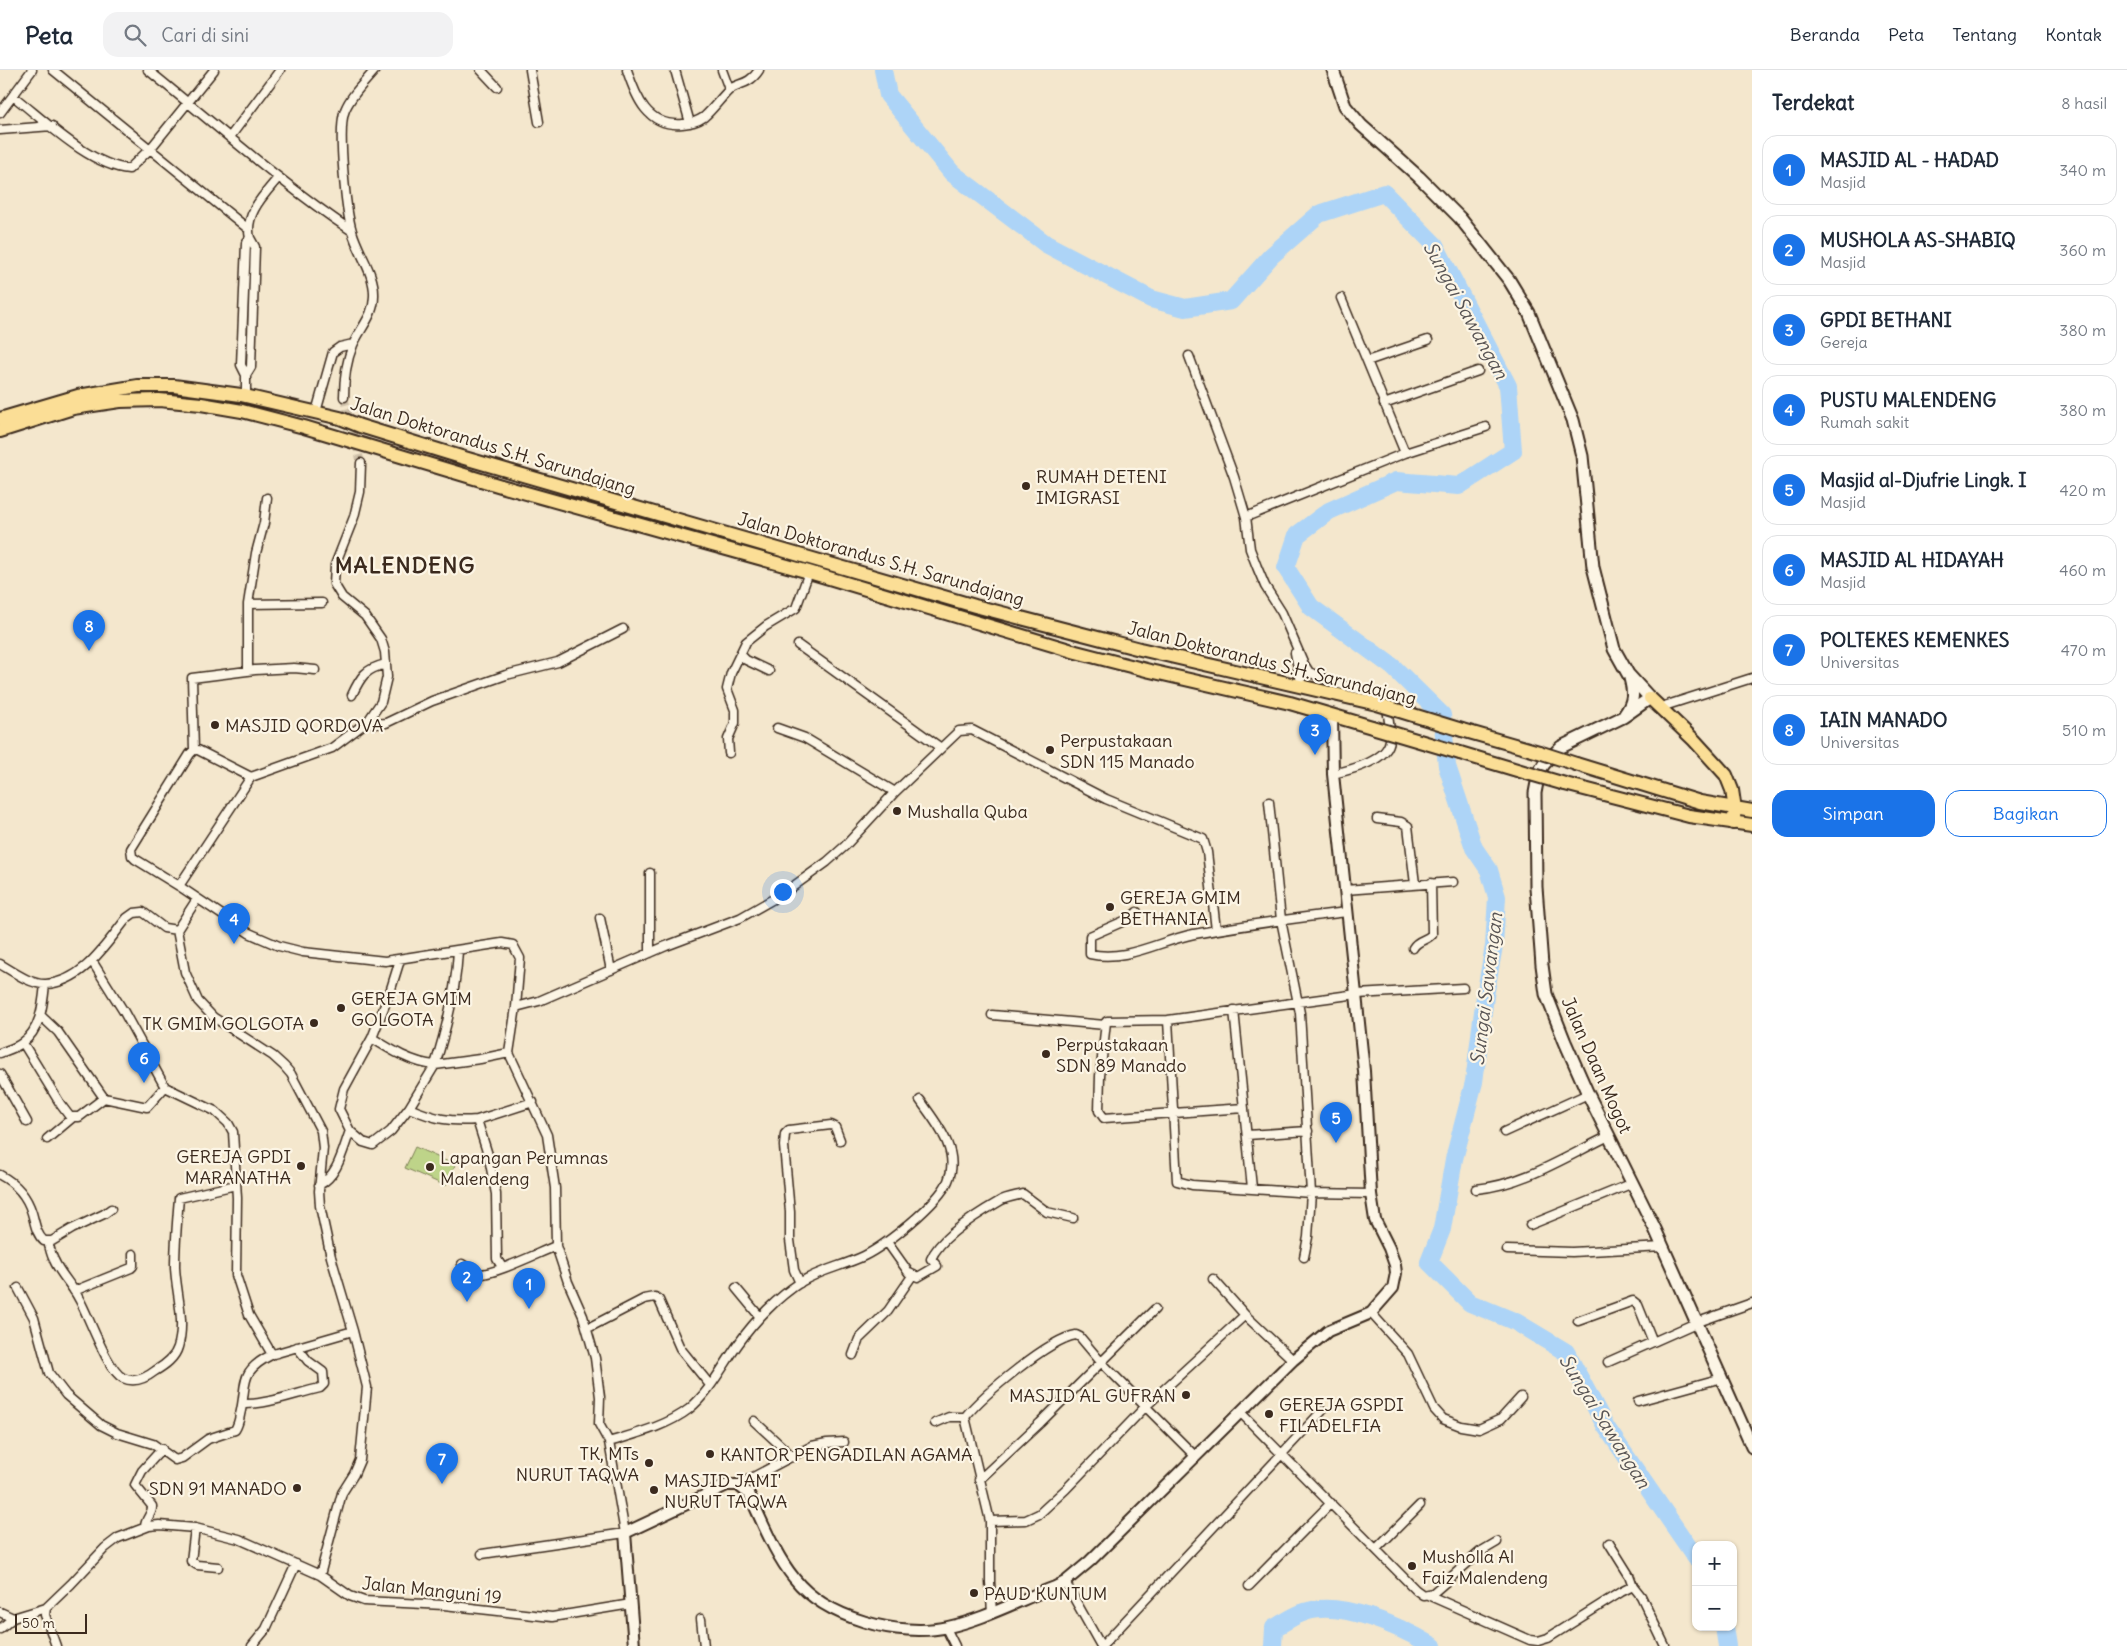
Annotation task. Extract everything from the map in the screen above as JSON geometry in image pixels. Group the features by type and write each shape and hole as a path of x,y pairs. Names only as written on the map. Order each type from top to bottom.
{"main road":[{"path":"1333,70 1345,106 1361,125 1419,177 1460,218 1510,280 1529,313 1573,420 1582,456 1593,567 1614,650 1628,674 1726,776 1732,790 1735,810 1733,823"},
{"name":"Jalan Doktorandus S.H. Sarundajang","path":"0,419 78,396 138,386 174,386 246,396 316,412 470,459 975,606 1103,639 1377,704 1691,800 1752,812"},
{"name":"Jalan Doktorandus S.H. Sarundajang","path":"0,431 73,408 120,401 159,400 201,404 304,427 501,486 809,572 1076,652 1290,704 1565,784 1678,814 1752,825"},
{"path":"866,589 868,574"},
{"path":"1623,717 1631,705 1634,693 1628,674"},
{"name":"Jalan Daan Mogot","path":"1650,698 1623,717 1561,747 1544,764 1536,785 1536,887 1539,942 1546,994 1588,1094 1634,1183 1698,1322 1752,1447"}],"street":[{"path":"0,112 32,70"},
{"path":"53,70 247,228 250,238 246,243 241,365 246,375 246,396"},
{"path":"148,70 278,178 352,231"},
{"path":"13,96 85,152 129,169 150,148 214,70"},
{"path":"230,137 280,70"},
{"path":"344,397 346,364 353,344 371,314 374,294 370,276 352,231 345,186 341,123 349,102 375,70"},
{"path":"481,70 497,86"},
{"path":"530,70 538,122"},
{"path":"627,70 637,99 647,113 668,124 690,123 704,117 729,89 745,84 759,70"},
{"path":"675,70 690,123"},
{"path":"722,70 729,89"},
{"path":"0,130 52,126"},
{"path":"247,228 256,205 278,178"},
{"path":"1341,298 1405,454"},
{"path":"1367,361 1428,340"},
{"path":"316,412 333,352 335,349 353,344"},
{"path":"1189,356 1234,477 1246,517 1250,548 1257,567 1304,664 1310,672 1331,682 1380,695 1386,700 1390,739 1385,751 1376,759 1333,774"},
{"path":"1384,404 1478,371"},
{"path":"1246,517 1405,454 1486,427"},
{"path":"179,886 251,777 332,748 368,721 383,696 387,677 381,639 374,627 342,597 334,584 335,565 354,517 360,492 361,463"},
{"path":"248,671 248,604 256,553 264,523 266,498"},
{"path":"729,753 728,739 734,726 735,710 729,698 728,682 746,642 796,608 809,572"},
{"path":"248,604 322,603"},
{"path":"368,721 374,724 386,723 450,695 506,675 558,662 623,629"},
{"path":"1290,632 1302,687"},
{"path":"798,644 941,748"},
{"path":"741,655 746,660 769,671"},
{"path":"352,695 366,671 372,667 386,664"},
{"path":"315,670 294,668 248,671 192,678 194,750 131,849 132,856 135,860 179,886 197,900 249,933 279,946 303,952 385,961 497,944 509,944 516,948 520,958 516,1007 509,1053 547,1136 553,1168 556,1246 568,1282 588,1328 598,1380 599,1424 609,1442 625,1533 634,1646"},
{"path":"1661,707 1752,678"},
{"path":"738,1485 749,1494 789,1572 802,1587 822,1604 854,1618 874,1624 917,1630 946,1628 992,1613 1065,1582 1090,1561 1293,1360 1328,1331 1371,1313 1393,1288 1396,1273 1395,1265 1390,1248 1375,1220 1371,1194 1367,1106 1357,994 1333,774 1332,716"},
{"path":"776,728 806,738 895,792"},
{"path":"516,1007 539,1001 650,953 740,918 784,893 827,862 845,846 895,792 959,731 972,730 1106,799 1204,840 1216,930"},
{"path":"194,750 198,750 251,777"},
{"path":"1269,802 1281,920 1300,1014 1311,1193 1308,1238 1304,1257"},
{"path":"1376,819 1401,822 1408,826 1414,884"},
{"path":"650,873 650,953"},
{"path":"1345,890 1453,882"},
{"path":"1413,948 1418,941 1430,937 1432,934 1431,883"},
{"path":"197,900 176,930 185,972 194,995 203,1007 235,1032 273,1056 291,1074 319,1124 323,1140 319,1185 320,1206 331,1257 353,1331 367,1388 360,1460 342,1493 320,1575"},
{"path":"0,964 18,974 45,984 66,978 92,961 127,918 139,912 146,914 164,928 176,930"},
{"path":"1137,912 1131,918 1092,935 1089,943 1090,954 1108,956 1132,954 1185,936 1281,920 1347,912"},
{"path":"600,918 611,970"},
{"path":"400,960 372,1038 344,1089 339,1109 350,1131 368,1145 377,1144 391,1131 409,1108 435,1065 450,1015 458,951"},
{"path":"92,961 124,1012 165,1087 215,1111 233,1132 236,1184 236,1275 249,1315 273,1354"},
{"path":"0,1053 23,1043 34,1028 40,1016 45,984"},
{"path":"1244,1108 1108,1118 1101,1116 1099,1111 1100,1076 1107,1021 1168,1020 1357,994 1463,988"},
{"path":"1234,1010 1252,1188"},
{"path":"992,1015 1105,1025"},
{"path":"40,1016 58,1032 104,1098 147,1107 165,1087"},
{"path":"1168,1020 1178,1181 1192,1185 1311,1193 1371,1194"},
{"path":"372,1038 403,1056 435,1065 480,1060 509,1053"},
{"path":"23,1043 61,1105 72,1118"},
{"path":"0,1074 27,1122"},
{"path":"1504,1132 1588,1094"},
{"path":"48,1139 72,1118 79,1117 104,1098"},
{"path":"609,1442 661,1424 684,1413 701,1397 739,1342 760,1318 800,1283 822,1272 864,1256 887,1242 933,1201 945,1187 950,1174 951,1155 943,1133 920,1100"},
{"path":"409,1108 441,1120 454,1122 477,1120 532,1102"},
{"path":"477,1120 489,1158 494,1184 497,1259 502,1268"},
{"path":"800,1283 794,1270 790,1240 790,1212 784,1146 785,1134 789,1130 832,1125 835,1127 840,1140"},
{"path":"319,1185 326,1182 336,1168 350,1131"},
{"path":"1247,1135 1308,1131"},
{"path":"1476,1189 1492,1188 1510,1182 1609,1136"},
{"path":"0,1175 16,1186 22,1193 31,1211 39,1236 48,1242 54,1262 74,1291 99,1342 121,1377 130,1380 138,1380 152,1374 175,1354 181,1334 175,1268 179,1198 236,1184"},
{"path":"1530,1225 1634,1183"},
{"path":"912,1276 920,1276 933,1270 937,1266 930,1259 934,1250 954,1232 1001,1200 1023,1194 1047,1212 1073,1218"},
{"path":"48,1242 104,1214 110,1209"},
{"path":"887,1242 912,1276"},
{"path":"462,1264 475,1273 480,1274 502,1268 556,1246"},
{"path":"1507,1250 1572,1252 1663,1247"},
{"path":"74,1291 131,1268 133,1266 133,1254"},
{"path":"853,1354 859,1339 888,1311 912,1276"},
{"path":"1213,1279 1245,1315 1293,1360"},
{"path":"18,1288 34,1318 47,1365 54,1380 66,1395 101,1424 117,1433 147,1441 162,1449 171,1458 177,1460 208,1438 217,1434 232,1432 238,1426 248,1373 256,1364 273,1354 353,1331"},
{"path":"736,1288 760,1318"},
{"path":"588,1328 644,1299 655,1297 659,1300 680,1348 710,1385"},
{"path":"1578,1321 1633,1301 1638,1305 1653,1342"},
{"path":"1608,1362 1698,1322 1752,1303"},
{"path":"979,1480 1155,1309"},
{"path":"1371,1313 1408,1354 1434,1409 1443,1420 1479,1429 1501,1419 1521,1396"},
{"path":"990,1521 1026,1520 1039,1514 1066,1489 1146,1406 1245,1315"},
{"path":"935,1423 949,1417 965,1417 985,1396 1021,1366 1074,1335 1080,1337 1101,1362 1195,1456"},
{"path":"243,1404 254,1404 320,1388 324,1384 323,1372 308,1360 302,1345"},
{"path":"1638,1401 1722,1378"},
{"path":"1065,1582 1101,1646 1322,1411"},
{"path":"1240,1412 1416,1590 1530,1640 1538,1641 1548,1638 1633,1586"},
{"path":"965,1417 990,1521 992,1613"},
{"path":"754,1421 793,1456"},
{"path":"482,1554 625,1533 727,1485 738,1485 815,1445 844,1442"},
{"path":"145,1527 145,1521 152,1511 152,1506 136,1486 142,1471 162,1449"},
{"path":"1249,1586 1331,1503"},
{"path":"1376,1550 1420,1505"},
{"name":"Jalan Manguni 19","path":"46,1608 105,1548 118,1538 145,1527 165,1525 195,1528 239,1540 320,1575 350,1596 364,1601 444,1605 552,1617 631,1604"},
{"path":"195,1528 191,1561 197,1565 218,1567"},
{"path":"1428,1595 1437,1590 1480,1552 1497,1542"},
{"path":"1610,1542 1629,1575 1633,1586 1641,1596 1665,1646"},
{"path":"252,1646 266,1629 296,1564"},
{"path":"0,1630 13,1618 46,1608 45,1616 56,1646"},
{"path":"0,1612 13,1618"},
{"path":"702,1619 704,1646"},
{"path":"946,1628 955,1646"}],"green space":[{"name":"Lapangan Perumnas Malendeng","path":"415,1147 455,1165 446,1186 405,1168"}],"waterway":[{"name":"Sungai Sawangan","path":"883,70 888,95 952,173 1046,244 1151,299 1185,308 1231,301 1271,256 1319,214 1384,193 1435,245 1508,386 1513,451 1459,486 1396,481 1329,511 1297,535 1286,568 1311,607 1393,667 1442,715 1447,766 1474,848 1489,870 1497,897 1494,946 1485,996 1474,1082 1454,1159 1442,1229 1429,1262 1470,1303 1516,1322 1566,1352 1606,1427 1692,1552"},
{"name":"Sungai Sawangan","path":"1273,1646 1274,1628 1301,1613 1319,1609 1336,1609 1371,1617 1405,1631 1433,1646"},
{"name":"Sungai Sawangan","path":"1725,1631 1727,1646"}],"tunnel":[{"path":"344,397 361,463"}],"place":[{"name":"RUMAH DETENI IMIGRASI","path":"1026,486"},
{"name":"IAIN MANADO","path":"89,651"},
{"name":"MASJID QORDOVA","path":"215,725"},
{"name":"Perpustakaan SDN 115 Manado","path":"1050,750"},
{"name":"GPDI BETHANI","path":"1315,755"},
{"name":"Mushalla Quba","path":"897,811"},
{"name":"GEREJA GMIM BETHANIA","path":"1110,907"},
{"name":"PUSTU MALENDENG","path":"234,944"},
{"name":"GEREJA GMIM GOLGOTA","path":"341,1008"},
{"name":"TK GMIM GOLGOTA","path":"314,1023"},
{"name":"Perpustakaan SDN 89 Manado","path":"1046,1054"},
{"name":"MASJID AL HIDAYAH","path":"144,1083"},
{"name":"Masjid al-Djufrie Lingk. I","path":"1336,1143"},
{"name":"GEREJA GPDI MARANATHA","path":"301,1166"},
{"name":"Lapangan Perumnas Malendeng","path":"430,1167"},
{"name":"MUSHOLA AS-SHABIQ","path":"467,1302"},
{"name":"MASJID AL - HADAD","path":"529,1309"},
{"name":"MASJID AL GUFRAN","path":"1186,1395"},
{"name":"GEREJA GSPDI FILADELFIA","path":"1269,1414"},
{"name":"KANTOR PENGADILAN AGAMA","path":"710,1454"},
{"name":"TK, MTs NURUT TAQWA","path":"649,1463"},
{"name":"POLTEKES KEMENKES","path":"442,1484"},
{"name":"SDN 91 MANADO","path":"297,1488"},
{"name":"MASJID JAMI' NURUT TAQWA","path":"654,1490"},
{"name":"Musholla Al Faiz Malendeng","path":"1412,1566"},
{"name":"PAUD KUNTUM","path":"974,1593"}],"district":[{"name":"MALENDENG","path":"405,565"}]}
